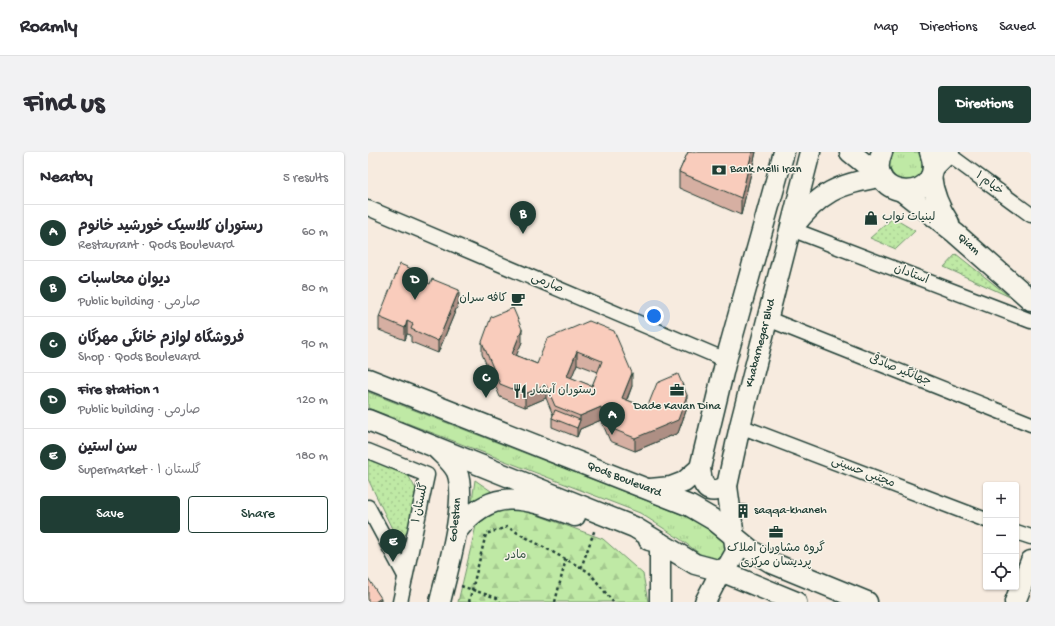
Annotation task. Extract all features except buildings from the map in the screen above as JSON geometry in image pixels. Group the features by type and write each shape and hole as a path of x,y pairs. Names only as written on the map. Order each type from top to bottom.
{"street":[{"path":"727,486 720,490 712,491 706,488 701,481 700,468 726,360 784,152"},
{"name":"Khabarnegar Blvd","path":"721,571 728,566 736,552 736,545 732,536 727,486 740,426 810,152"},
{"path":"850,152 881,176"},
{"path":"881,176 878,168 882,152"},
{"path":"903,192 919,188 938,160"},
{"path":"938,160 932,188 939,207 955,233"},
{"name":"خیام ۱","path":"938,160 1031,215"},
{"path":"778,173 785,167 791,166 803,177"},
{"path":"791,229 805,212 833,189 851,182 881,176"},
{"name":"Qiam","path":"881,176 894,189 903,192 955,233 1031,300"},
{"name":"صارمی","path":"368,208 726,360"},
{"name":"استادان","path":"791,229 1031,321"},
{"name":"جهانگیر صادقی","path":"768,319 1031,424"},
{"name":"Qods Boulevard","path":"368,379 690,506 714,520 752,551 772,563 867,602"},
{"path":"368,420 634,527 695,564 721,571 796,602"},
{"name":"مجتبی حسینی","path":"740,426 983,519"},
{"name":"Golestan","path":"433,445 449,460 457,472 459,493 457,531 440,602"},
{"name":"گلستان ۱","path":"368,451 427,475 400,602"},
{"path":"647,489 671,487 684,482 700,468"},
{"path":"457,531 467,517 480,507 493,501 518,499 555,509 597,524 660,543"},
{"path":"369,509 405,576"},
{"path":"1019,533 1031,538"},
{"path":"660,543 660,602"},
{"path":"1015,602 1031,561"},
{"path":"705,602 721,571"}],"path":[{"path":"581,568 597,524"},
{"path":"470,602 486,534 508,527 589,572 613,602"},
{"path":"555,602 566,559"},
{"path":"445,581 497,598 500,602"}],"green space":[{"path":"894,152 918,152 921,155 924,167 921,173 916,178 905,181 895,176 891,171 889,164"},
{"path":"893,218 915,231 896,249 870,238"},
{"path":"956,254 1010,297 944,267"},
{"path":"368,392 686,516 717,533 725,541 726,552 718,559 704,557 680,539 640,513 368,408"},
{"path":"368,456 408,475 417,491 408,534 396,537 368,479"},
{"path":"475,480 494,493 472,502"},
{"name":"مادر","path":"518,508 603,539 643,574 648,602 458,602 476,526 495,511"}],"place":[{"name":"Bank Melli Iran","path":"719,170"},
{"name":"لبنیات نواب","path":"871,218"},
{"name":"دیوان محاسبات","path":"523,234"},
{"name":"کافه سران","path":"518,299"},
{"name":"Fire station 1","path":"415,300"},
{"name":"Dade Kavan Dina","path":"677,390"},
{"name":"رستوران آبشار","path":"520,391"},
{"name":"فروشگاه لوازم خانگی مهرگان","path":"486,398"},
{"name":"رستوران کلاسیک خورشید خانوم","path":"612,435"},
{"name":"saqqa-khaneh","path":"743,511"},
{"name":"گروه مشاوران املاک پردیسان مرکزی","path":"776,532"},
{"name":"سن استین","path":"393,562"}]}
